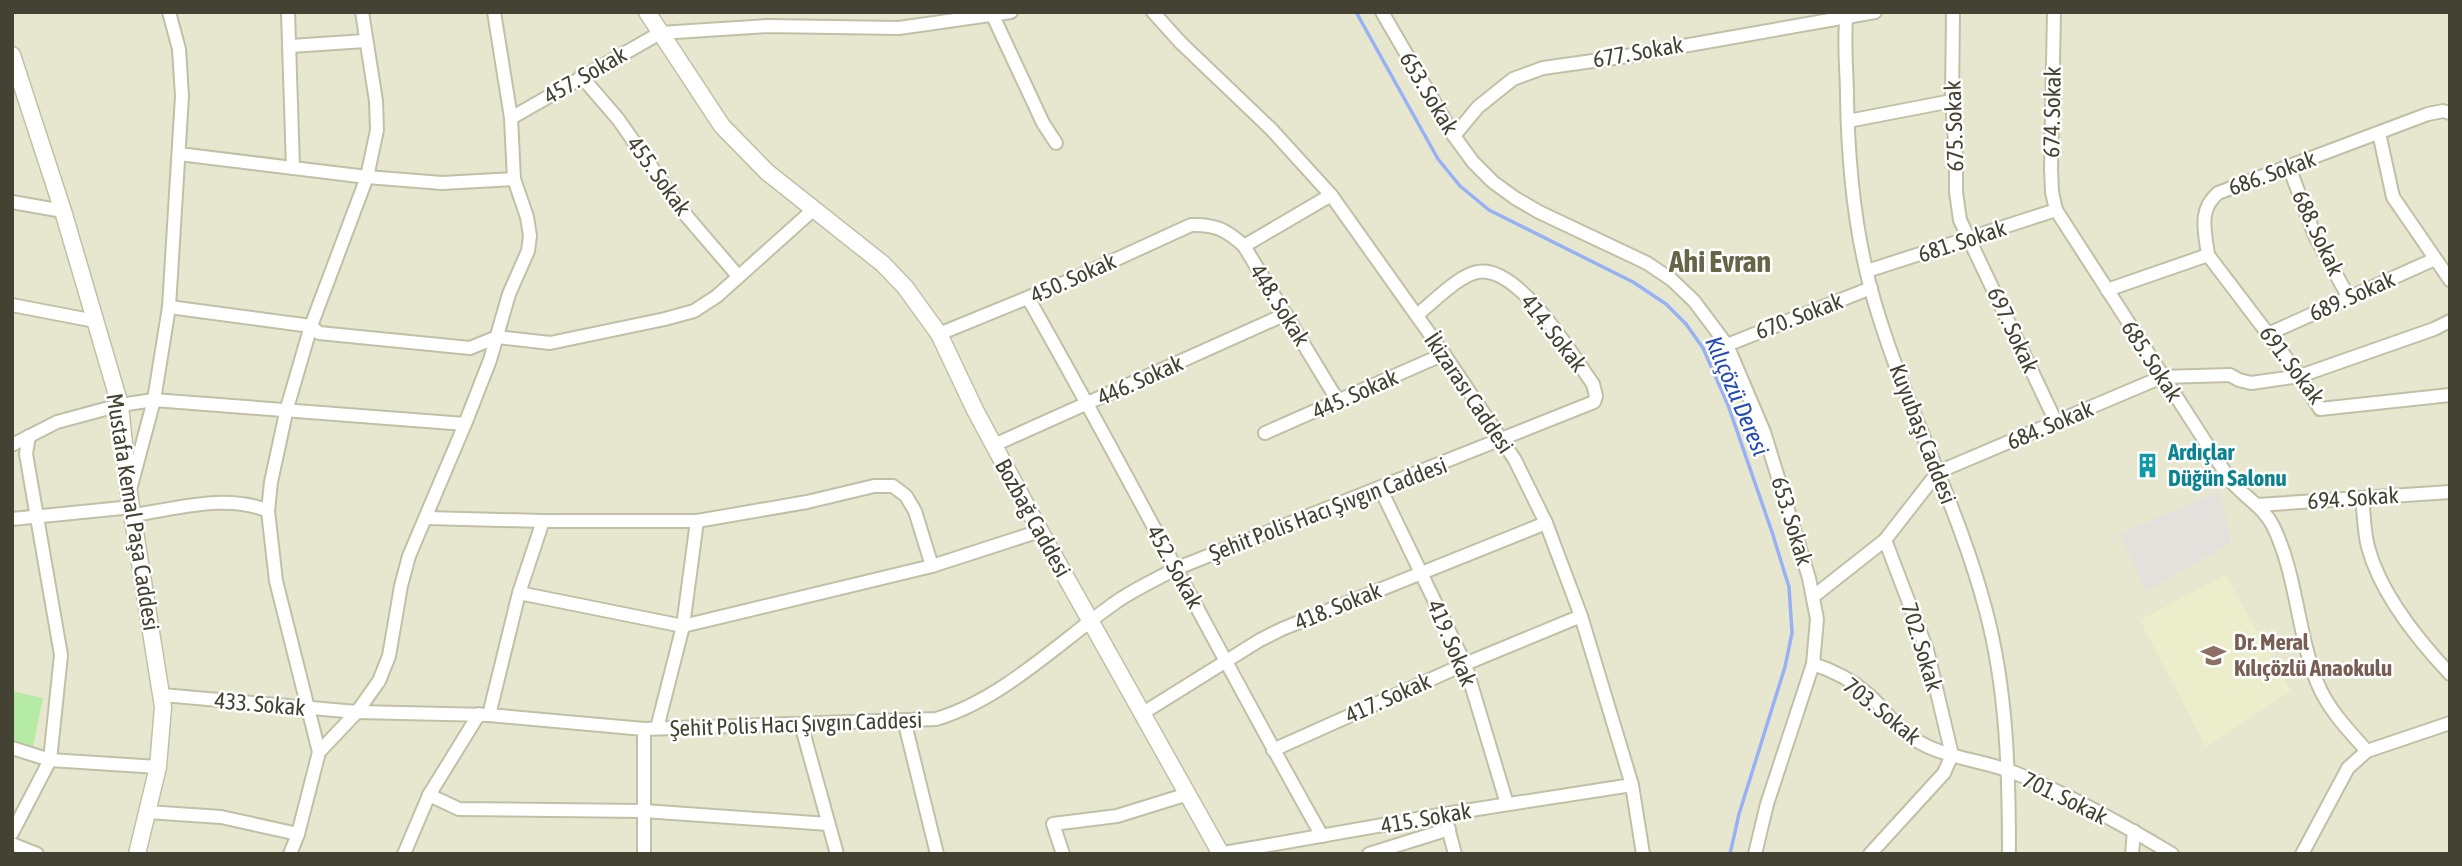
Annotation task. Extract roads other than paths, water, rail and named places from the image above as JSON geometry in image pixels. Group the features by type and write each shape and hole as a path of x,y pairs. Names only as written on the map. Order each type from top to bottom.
{"street":[{"path":"131,505 154,400 169,307 179,155 181,72 179,49 169,12"},
{"path":"288,12 293,168"},
{"path":"290,854 298,834 319,752 276,581 268,511 271,482 287,408 311,326 368,177 377,130 376,101 362,12"},
{"path":"319,752 357,712 379,681 389,656 401,586 410,556 465,424 497,337 509,294 528,251 530,236 527,217 514,179 511,118 494,12"},
{"name":"Bozbağ Caddesi","path":"647,12 722,126 767,172 894,275 939,334 1040,531 1220,854"},
{"path":"762,12 767,26"},
{"path":"660,33 767,26 899,28 1011,12"},
{"name":"İkizarası Caddesi","path":"1153,12 1181,43 1279,137 1331,195 1502,440 1545,523 1581,616 1632,785 1643,854"},
{"name":"653. Sokak","path":"1382,12 1454,136 1473,162 1493,182 1514,198 1647,263 1672,280 1694,301 1727,345 1764,432 1814,596 1817,619 1813,664 1767,804 1755,854"},
{"name":"677. Sokak","path":"1454,136 1478,107 1513,79 1543,68 1621,57 1846,15 1875,12"},
{"name":"675. Sokak","path":"1953,12 1952,101 1956,191 1960,220 1969,238"},
{"name":"674. Sokak","path":"2054,12 2051,168 2056,210"},
{"name":"Kuyubaşı Caddesi","path":"1846,15 1848,121 1857,218 1867,271 1901,380 1938,472 1986,612 2010,771 2009,854"},
{"path":"993,16 1042,123 1056,142"},
{"name":"457. Sokak","path":"511,118 580,76 660,33"},
{"path":"291,46 365,41"},
{"name":"Mustafa Kemal Paşa Caddesi","path":"12,55 63,211 120,405 131,505 162,695 158,767 136,854"},
{"name":"455. Sokak","path":"580,76 618,119 684,213 738,276"},
{"path":"1848,121 1952,101"},
{"name":"686. Sokak","path":"2208,255 2204,215 2208,202 2218,193 2428,114 2443,111 2450,113"},
{"path":"2379,133 2393,197 2450,280"},
{"path":"179,155 442,183 514,179"},
{"name":"688. Sokak","path":"2289,167 2315,236 2349,298"},
{"path":"1244,246 1331,195"},
{"path":"12,202 63,211"},
{"path":"169,307 311,326 319,333 470,348 497,337 550,342 694,311 717,296 814,209"},
{"name":"681. Sokak","path":"1867,271 2056,210"},
{"name":"685. Sokak","path":"2056,210 2230,480 2273,524 2284,554 2317,683 2334,713 2367,751"},
{"name":"448. Sokak","path":"1208,224 1221,228 1244,246 1338,401"},
{"name":"450. Sokak","path":"939,334 1028,298 1191,225 1208,224"},
{"name":"697. Sokak","path":"1969,238 2056,422"},
{"path":"2107,290 2208,255"},
{"name":"691. Sokak","path":"2208,255 2300,376 2320,409 2450,395"},
{"name":"689. Sokak","path":"2268,334 2435,259"},
{"name":"414. Sokak","path":"1417,315 1468,275 1478,271 1488,272 1515,285 1529,297 1593,384 1596,396 1594,402 1585,407"},
{"name":"670. Sokak","path":"1727,345 1871,288"},
{"name":"452. Sokak","path":"1028,298 1088,403 1175,569 1322,836"},
{"path":"12,305 95,321"},
{"name":"446. Sokak","path":"994,445 1286,314"},
{"path":"2162,377 2230,375 2251,383 2300,376 2450,321"},
{"name":"445. Sokak","path":"1265,433 1444,354"},
{"name":"684. Sokak","path":"1938,472 2162,377"},
{"path":"12,445 57,422 120,405 154,400 287,408 465,424"},
{"name":"Şehit Polis Hacı Şıvgın Caddesi","path":"357,712 484,714 650,729 936,719 980,701 1121,599 1175,569 1585,407"},
{"path":"12,833 50,760 61,655 26,454 29,436"},
{"path":"1814,596 1885,540 1938,472"},
{"path":"427,517 543,521 697,521 807,502 874,486 893,486 906,496 915,510 932,566"},
{"name":"419. Sokak","path":"1380,488 1465,664 1507,804"},
{"name":"694. Sokak","path":"2257,505 2450,492"},
{"path":"2362,498 2368,546 2379,574 2404,619 2449,669"},
{"path":"12,519 131,505 229,503 254,505 268,511"},
{"path":"404,854 429,795 484,714 543,521"},
{"path":"644,854 650,729 683,626 697,521"},
{"name":"418. Sokak","path":"1143,713 1282,629 1545,523"},
{"path":"519,593 683,626 932,566 1040,531"},
{"name":"702. Sokak","path":"1885,540 1927,650 1952,755"},
{"name":"417. Sokak","path":"1273,750 1465,664 1581,616"},
{"name":"703. Sokak","path":"1813,664 1850,681 1868,694 1889,718 1916,741 1952,755"},
{"name":"433. Sokak","path":"162,695 357,712"},
{"path":"904,720 937,854"},
{"path":"2302,854 2348,768 2367,751 2450,723"},
{"path":"801,724 837,854"},
{"path":"12,748 50,760 158,767"},
{"path":"1870,854 1944,773 1952,755"},
{"name":"701. Sokak","path":"1952,755 2010,771 2134,831 2172,854"},
{"name":"415. Sokak","path":"1220,854 1445,814 1632,785"},
{"path":"1063,854 1053,824 1117,816 1188,794"},
{"path":"429,795 459,809 644,811 828,824"},
{"path":"147,812 221,817 298,834"},
{"path":"1445,814 1455,854"},
{"path":"1369,854 1449,829"},
{"path":"2132,854 2134,831"},
{"path":"12,844 37,854"}],"waterway":[{"name":"Kılıçözü Deresi","path":"1356,12 1438,159 1460,186 1489,210 1633,282 1666,304 1686,324 1703,348 1728,405 1772,532 1789,587 1792,633 1785,667 1739,814 1730,854"}],"place":[{"name":"Ardıçlar Düğün Salonu","path":"2148,465"},
{"name":"Dr. Meral Kılıçözlü Anaokulu","path":"2214,655"}],"district":[{"name":"Ahi Evran","path":"1720,262"}]}
